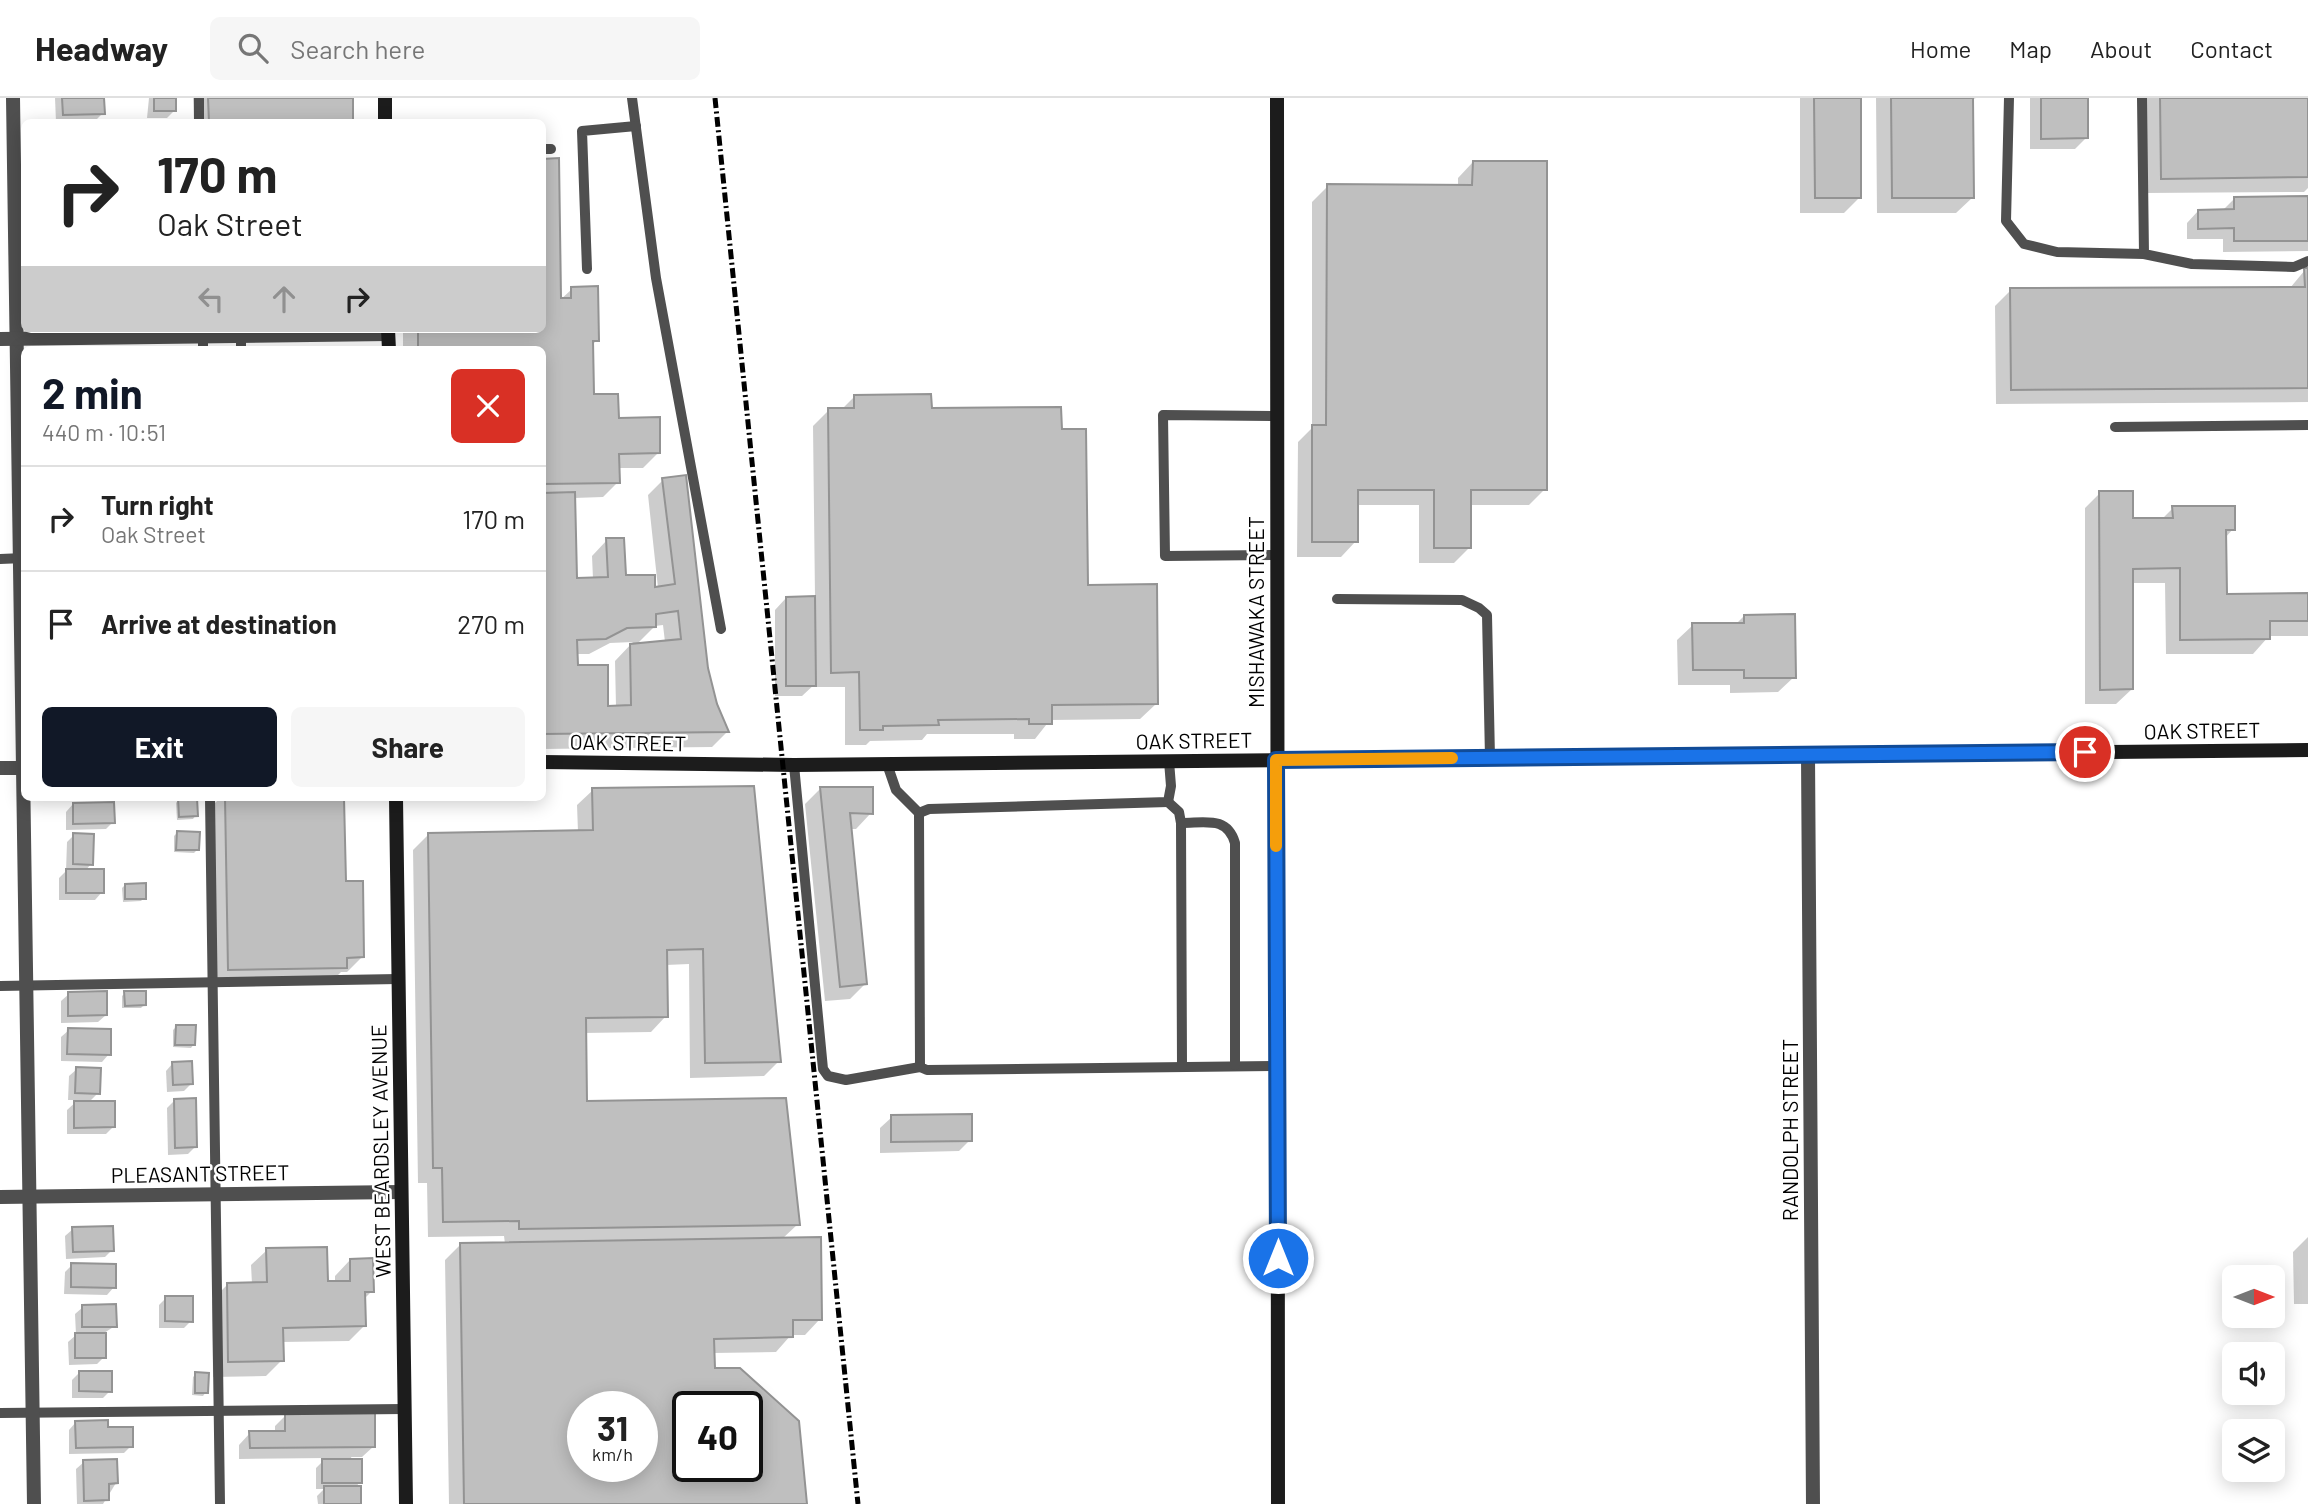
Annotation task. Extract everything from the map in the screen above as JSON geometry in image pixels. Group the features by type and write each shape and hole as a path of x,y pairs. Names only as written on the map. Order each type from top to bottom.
{"street":[{"path":"13,98 7,131 17,339 21,514"},
{"path":"384,98 385,119"},
{"name":"MISHAWAKA STREET","path":"1277,98 1279,1504"},
{"path":"0,340 203,339 241,344 376,333"},
{"name":"OAK STREET","path":"546,762 794,765 2308,750"},
{"name":"RANDOLPH STREET","path":"1808,755 1813,1504"},
{"path":"0,768 21,768"},
{"path":"24,801 32,1197 34,1504"},
{"name":"WEST BEARDSLEY AVENUE","path":"396,801 406,1504"},
{"name":"PLEASANT STREET","path":"0,1197 401,1192"}],"lane":[{"path":"199,98 199,119"},
{"path":"632,98 656,278 720,629"},
{"path":"2009,98 2006,221 2024,244 2057,252 2144,254 2192,264 2294,267 2308,261"},
{"path":"2142,98 2144,254"},
{"path":"587,269 582,131 636,126"},
{"path":"1276,416 1163,415 1165,556 1276,555"},
{"path":"2115,427 2308,425"},
{"path":"0,559 21,558"},
{"path":"1337,599 1462,600 1487,615 1490,758"},
{"path":"1168,802 1171,786 1169,761"},
{"path":"887,764 896,790 919,813 920,1067"},
{"path":"794,765 823,1069 828,1076 846,1080 920,1067 927,1070 1277,1066"},
{"path":"210,801 220,1504"},
{"path":"919,813 929,809 1168,802 1179,813 1181,823 1182,1066"},
{"path":"1181,823 1222,822 1231,829 1235,843 1235,1065"},
{"path":"0,986 398,979"},
{"path":"0,1413 404,1409"}],"building":[{"path":"62,98 104,98 105,114 63,115"},
{"path":"154,98 176,98 176,111 154,111"},
{"path":"208,98 353,98 353,119 209,119"},
{"path":"1814,98 1861,98 1861,198 1815,198"},
{"path":"1891,98 1973,98 1974,198 1892,198"},
{"path":"2041,98 2088,98 2088,138 2041,139"},
{"path":"2160,98 2308,98 2308,177 2161,179"},
{"path":"559,158 561,298 571,298 571,287 598,286 599,341 593,341 594,394 618,394 619,418 660,417 660,453 619,454 620,483 546,484 546,346 418,346 418,333 546,333 546,159"},
{"path":"1473,161 1547,161 1547,490 1471,490 1471,548 1434,548 1434,490 1358,490 1358,542 1312,542 1312,425 1326,425 1327,184 1472,185"},
{"path":"2308,196 2308,241 2234,241 2234,228 2198,229 2198,210 2234,209 2234,197"},
{"path":"2304,268 2308,268 2308,388 2011,390 2010,288 2305,287"},
{"path":"931,394 932,408 1061,407 1062,429 1086,429 1088,585 1157,584 1158,704 1052,705 1052,724 1029,724 1029,719 938,720 939,725 883,726 883,730 860,730 859,672 831,673 828,408 854,408 854,395"},
{"path":"686,475 708,668 717,704 729,732 546,734 546,493 575,492 577,578 608,577 606,538 624,538 626,575 655,575 655,587 675,584 662,478","holes":["678,611 681,639 630,644 631,705 608,706 608,665 578,665 577,640 606,639 627,628 656,627 656,614"]},
{"path":"2099,491 2133,491 2133,518 2173,518 2172,506 2235,506 2235,530 2226,530 2227,594 2308,593 2308,621 2270,621 2270,639 2180,640 2180,568 2133,569 2133,689 2100,690"},
{"path":"815,596 816,686 786,686 786,597"},
{"path":"1795,614 1796,678 1744,678 1744,670 1693,670 1692,623 1744,623 1744,615"},
{"path":"754,786 781,1062 705,1063 703,949 667,950 668,1017 586,1018 587,1101 786,1098 800,1225 519,1229 519,1221 443,1222 442,1168 433,1168 428,833 593,830 592,788"},
{"path":"820,787 873,787 873,814 850,813 867,984 840,987"},
{"path":"178,801 197,801 198,816 179,817"},
{"path":"225,801 344,801 346,881 363,881 364,957 347,958 347,968 228,970"},
{"path":"114,802 115,823 73,824 73,803"},
{"path":"177,831 200,832 199,850 176,850"},
{"path":"73,833 94,834 93,865 73,864"},
{"path":"66,869 104,869 104,893 66,893"},
{"path":"146,883 146,899 125,899 125,884"},
{"path":"107,991 107,1015 68,1016 68,992"},
{"path":"124,991 146,991 146,1005 125,1006"},
{"path":"176,1025 196,1025 195,1045 175,1045"},
{"path":"68,1028 111,1029 111,1055 67,1054"},
{"path":"192,1061 193,1084 173,1085 172,1062"},
{"path":"76,1067 101,1068 100,1094 75,1093"},
{"path":"196,1098 197,1147 175,1148 174,1099"},
{"path":"74,1101 115,1101 115,1127 74,1128"},
{"path":"972,1114 972,1141 891,1142 891,1115"},
{"path":"113,1226 114,1251 73,1252 72,1227"},
{"path":"821,1237 822,1320 793,1320 793,1337 714,1339 715,1368 740,1368 799,1421 807,1504 464,1504 460,1243"},
{"path":"327,1247 328,1281 350,1281 350,1259 373,1258 374,1292 365,1292 366,1326 283,1328 284,1361 228,1362 227,1283 267,1282 266,1248"},
{"path":"71,1263 116,1264 116,1288 71,1287"},
{"path":"165,1296 193,1296 193,1322 165,1321"},
{"path":"116,1304 117,1327 82,1327 82,1305"},
{"path":"75,1333 106,1333 106,1358 75,1358"},
{"path":"79,1371 112,1371 112,1392 79,1391"},
{"path":"195,1372 209,1373 208,1393 195,1393"},
{"path":"375,1412 375,1447 250,1448 249,1431 285,1431 285,1413"},
{"path":"108,1420 108,1427 133,1427 133,1447 76,1448 75,1421"},
{"path":"117,1459 118,1483 109,1484 109,1500 84,1501 83,1460"},
{"path":"322,1459 362,1459 362,1483 322,1483"},
{"path":"324,1486 361,1486 361,1504 324,1504"}],"railway":[{"path":"715,98 858,1504"}],"slow traffic":[{"path":"1276,846 1276,760 1452,758"}],"route":[{"path":"1278,1258 1276,760 2085,752"}]}
